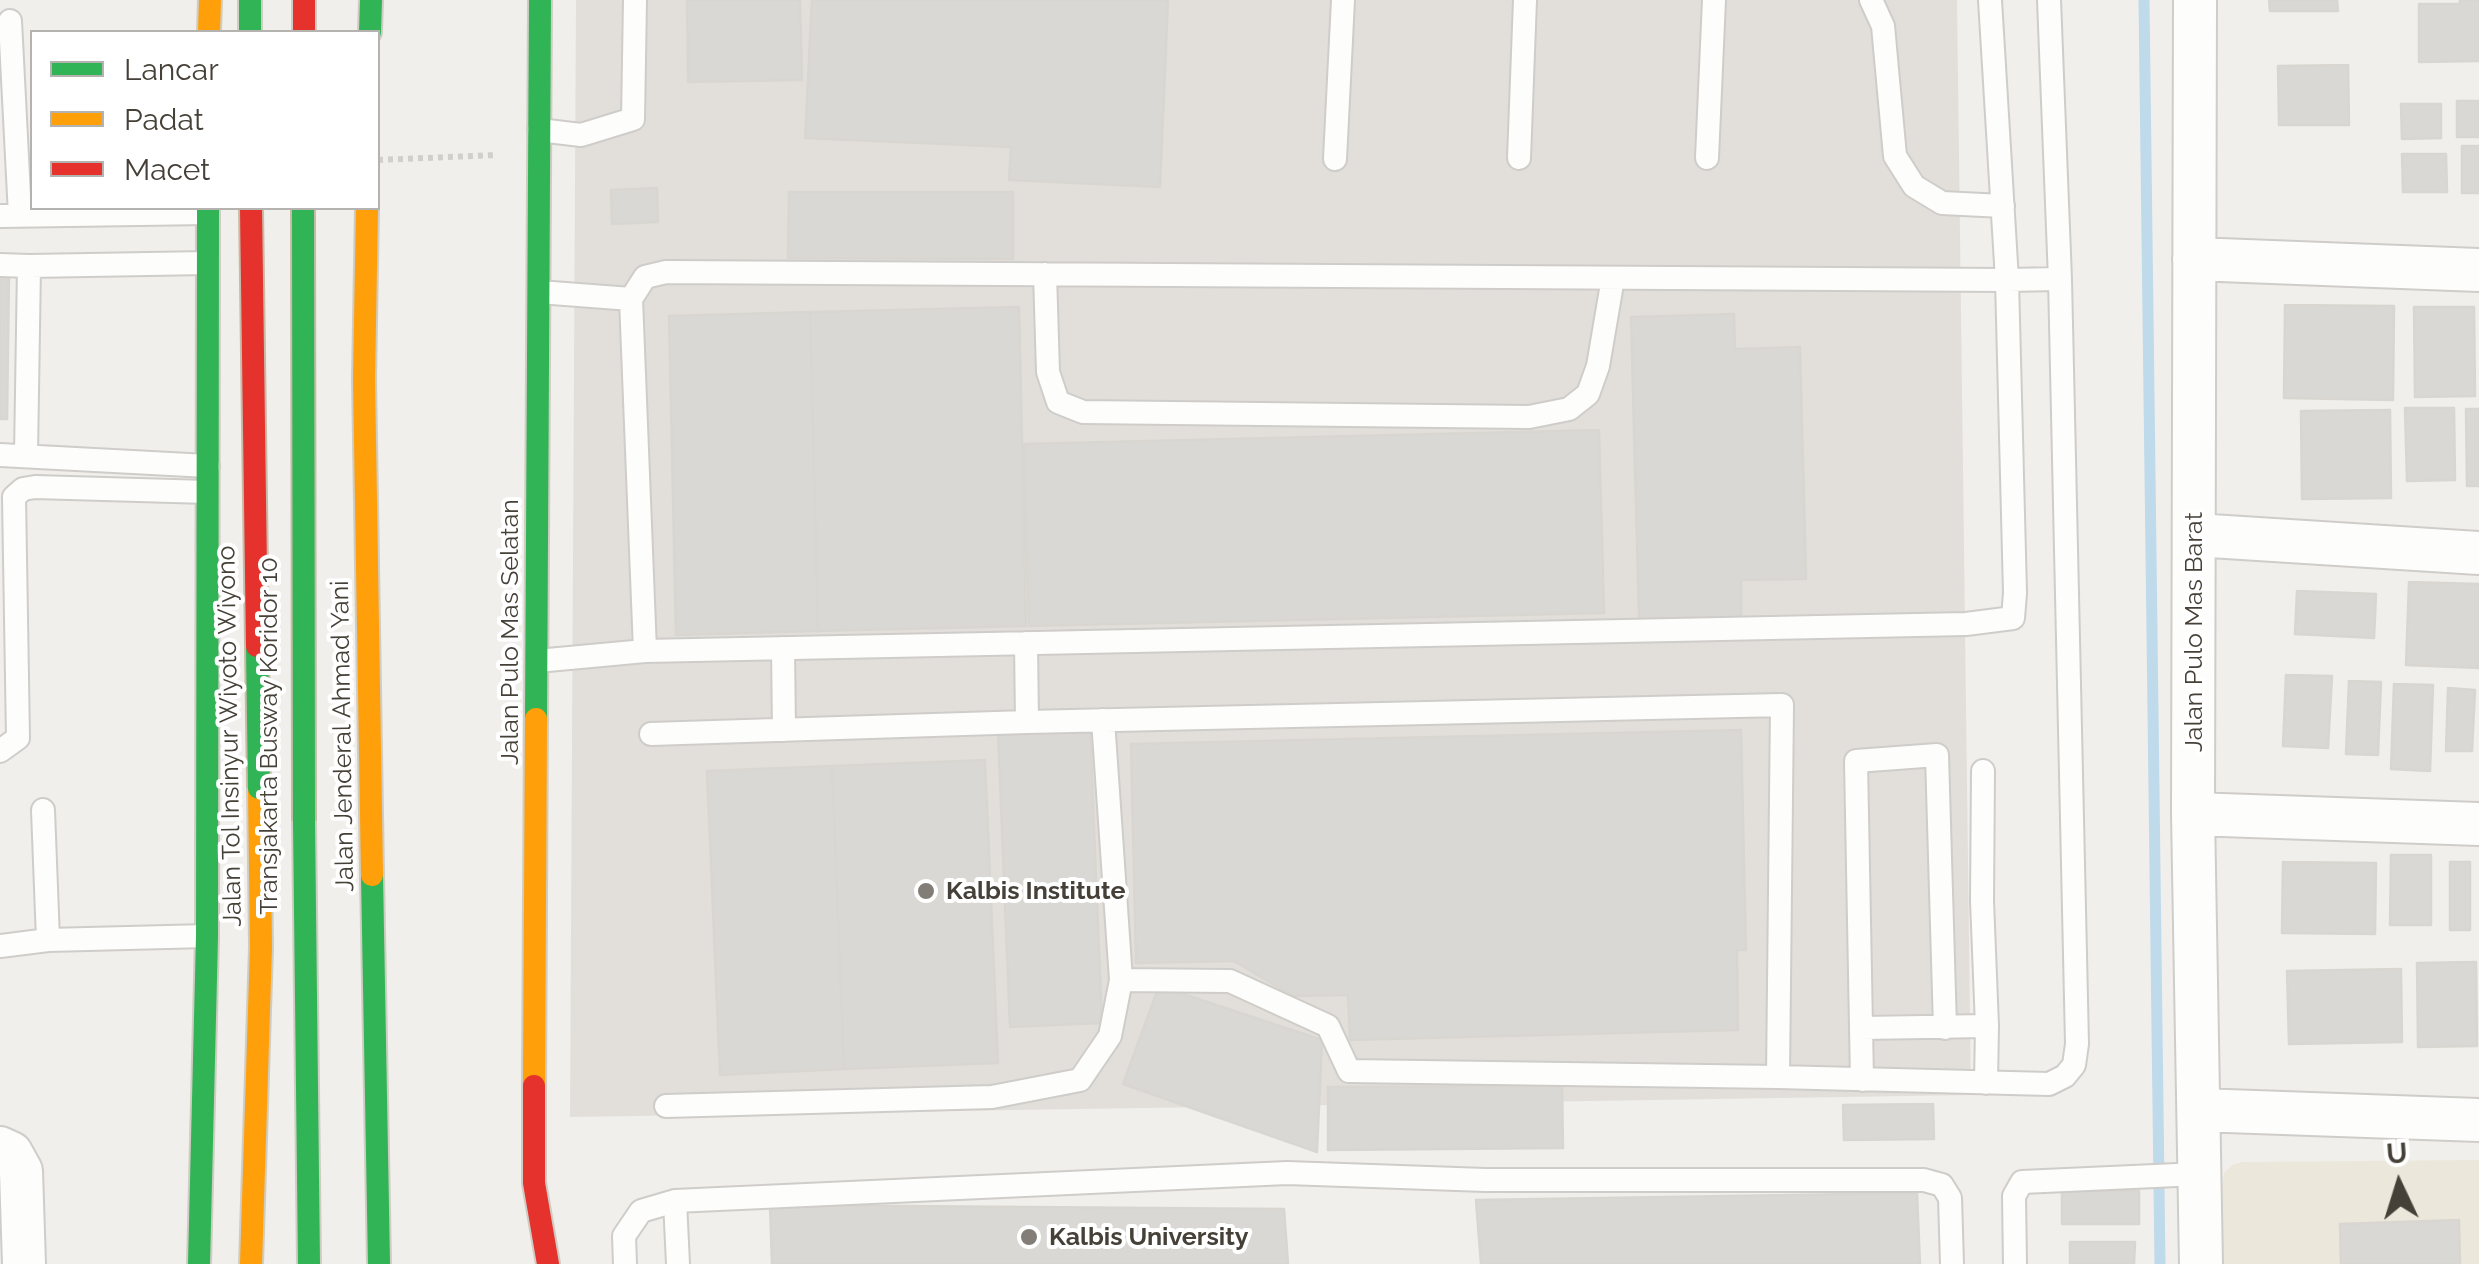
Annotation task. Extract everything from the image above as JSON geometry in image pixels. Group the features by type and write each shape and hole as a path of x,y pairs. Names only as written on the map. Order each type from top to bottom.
{"main road":[{"path":"208,30 210,0"},
{"path":"250,0 250,30"},
{"path":"304,0 304,30"},
{"path":"370,30 371,0"},
{"name":"Jalan Pulo Mas Selatan","path":"540,0 534,1183 548,1264"},
{"path":"199,1264 207,936 208,210"},
{"name":"Jalan Tol Insinyur Wiyoto Wiyono","path":"252,210 261,948 252,1264"},
{"path":"303,210 309,1264"},
{"name":"Jalan Jenderal Ahmad Yani","path":"367,210 364,379 379,1264"},
{"path":"208,376 364,379"},
{"path":"208,553 231,614 238,654 236,831"},
{"path":"234,1264 235,1028"}],"street":[{"name":"Jalan Pulo Mas Barat","path":"2195,0 2194,814 2199,1110 2186,1174 2202,1264"},
{"path":"2194,259 2479,270"},
{"path":"2196,535 2479,553"},
{"path":"2194,814 2479,824"},
{"path":"2199,1110 2479,1120"},
{"path":"0,1148 12,1152 21,1171 24,1264"}],"lane":[{"path":"270,0 270,30"},
{"path":"318,0 318,30"},
{"path":"539,130 581,135 633,119 634,0"},
{"path":"1335,159 1343,0"},
{"path":"1519,158 1525,0"},
{"path":"1707,158 1714,0"},
{"path":"1871,0 1882,26 1895,156 1914,186 1942,202 2002,206"},
{"path":"538,661 645,651 1927,624 2013,618 2016,593 2007,280 1990,0"},
{"path":"1121,980 1230,981 1328,1026 1349,1071 2049,1084 2065,1076 2074,1065 2078,1044 2060,278 2049,0"},
{"path":"5,18 30,37"},
{"path":"5,18 10,215 49,211 208,210"},
{"name":"Transjakarta Busway Koridor 10","path":"270,210 278,378 270,1264"},
{"name":"Transjakarta Busway Koridor 10","path":"319,210 327,379 323,1264"},
{"path":"0,266 208,263"},
{"path":"26,455 29,266"},
{"path":"645,651 630,299 645,277 666,272 2060,278"},
{"path":"1045,274 1048,372 1058,402 1083,412 1529,417 1568,409 1588,394 1598,366 1613,278"},
{"path":"540,292 630,299"},
{"path":"0,454 208,466"},
{"path":"0,751 18,738 14,497 23,489 36,487 208,492"},
{"path":"1026,643 1027,722"},
{"path":"783,648 784,730"},
{"path":"651,734 1782,705 1778,1077"},
{"path":"666,1106 992,1097 1080,1080 1110,1036 1121,980 1102,720"},
{"path":"1862,1080 1856,761 1938,755 1945,1028"},
{"path":"1983,771 1986,1083"},
{"path":"42,810 48,940"},
{"path":"0,946 6,942 207,936"},
{"path":"1862,1028 1987,1026"},
{"path":"624,1264 624,1236 641,1212 675,1201 1287,1173 1484,1180 1924,1180 1942,1184 1950,1198 1952,1264"},
{"path":"2015,1264 2014,1196 2022,1182 2186,1174"},
{"path":"675,1201 678,1264"}],"path":[{"path":"380,160 503,155"}],"shaded area":[{"path":"576,0 1957,0 1971,1095 570,1117"},
{"path":"2479,1160 2479,1264 2223,1264 2222,1188 2224,1173 2232,1165"}],"building":[{"path":"687,0 800,0 802,80 688,82"},
{"path":"812,0 1168,0 1160,187 1009,180 1011,147 805,138"},
{"path":"2269,0 2337,0 2338,11 2270,11"},
{"path":"2460,0 2479,0 2479,61 2419,62 2419,4 2460,4"},
{"path":"2348,65 2349,125 2279,125 2278,66"},
{"path":"2457,101 2479,101 2479,137 2457,137"},
{"path":"2401,104 2441,104 2441,138 2402,139"},
{"path":"2462,146 2479,146 2479,193 2462,193"},
{"path":"2402,154 2446,154 2447,192 2403,192"},
{"path":"657,188 658,222 612,224 611,190"},
{"path":"789,192 1013,192 1013,259 788,258"},
{"path":"0,274 9,274 7,419 0,419"},
{"path":"2285,305 2394,306 2393,400 2284,398"},
{"path":"1019,307 1026,626 818,631 810,312"},
{"path":"2414,307 2474,307 2475,396 2415,397"},
{"path":"810,312 818,631 676,635 669,316"},
{"path":"1734,314 1735,349 1800,347 1806,579 1741,580 1741,617 1639,619 1631,317"},
{"path":"2405,408 2454,408 2455,480 2407,481"},
{"path":"2466,409 2479,409 2479,486 2467,486"},
{"path":"2390,410 2391,498 2302,499 2301,411"},
{"path":"1599,430 1604,613 1029,626 1024,444"},
{"path":"2409,582 2479,584 2479,668 2406,665"},
{"path":"2297,591 2376,594 2374,638 2295,634"},
{"path":"2286,675 2332,676 2328,748 2283,746"},
{"path":"2349,681 2381,682 2378,755 2346,754"},
{"path":"2394,684 2433,685 2430,771 2391,769"},
{"path":"2448,688 2475,690 2472,751 2446,751"},
{"path":"1090,730 1102,1023 1010,1027 998,734"},
{"path":"1741,730 1746,950 1737,950 1738,1030 1350,1040 1348,995 1293,996 1234,961 1136,963 1131,744"},
{"path":"985,760 998,1063 844,1069 832,766"},
{"path":"832,766 844,1069 720,1075 707,771"},
{"path":"2391,855 2431,855 2431,925 2390,925"},
{"path":"2283,862 2376,863 2375,934 2282,933"},
{"path":"2450,862 2470,862 2470,930 2450,930"},
{"path":"2476,962 2477,1046 2418,1047 2417,963"},
{"path":"2401,969 2402,1042 2289,1044 2287,971"},
{"path":"1159,986 1322,1040 1317,1152 1123,1084"},
{"path":"1562,1086 1563,1148 1328,1150 1328,1087"},
{"path":"1933,1104 1934,1139 1844,1140 1843,1105"},
{"path":"2062,1191 2139,1191 2139,1224 2062,1224"},
{"path":"1917,1193 1920,1264 1481,1264 1476,1200"},
{"name":"Kalbis University","path":"770,1205 1284,1209 1288,1264 772,1264"},
{"path":"2459,1220 2460,1264 2341,1264 2340,1224"},
{"path":"2070,1242 2135,1242 2134,1264 2070,1264"}],"waterway":[{"path":"2144,0 2160,1264"}],"traffic: fast":[{"path":"250,0 250,30"},
{"path":"370,30 371,0"},
{"path":"536,719 540,0"},
{"path":"199,1264 207,936 208,210"},
{"path":"303,210 304,821"},
{"path":"257,646 259,788"},
{"path":"304,821 309,1264"},
{"path":"372,875 379,1264"}],"traffic: slow":[{"path":"209,30 210,0"},
{"path":"367,210 364,379 372,875"},
{"path":"534,1086 536,719"},
{"path":"251,1264 261,947 259,788"}],"traffic: jam":[{"path":"304,0 304,30"},
{"path":"251,210 257,646"},
{"path":"534,1086 534,1183 548,1264"}],"place":[{"name":"Kalbis Institute","path":"926,891"},
{"name":"Kalbis University","path":"1029,1237"}]}
